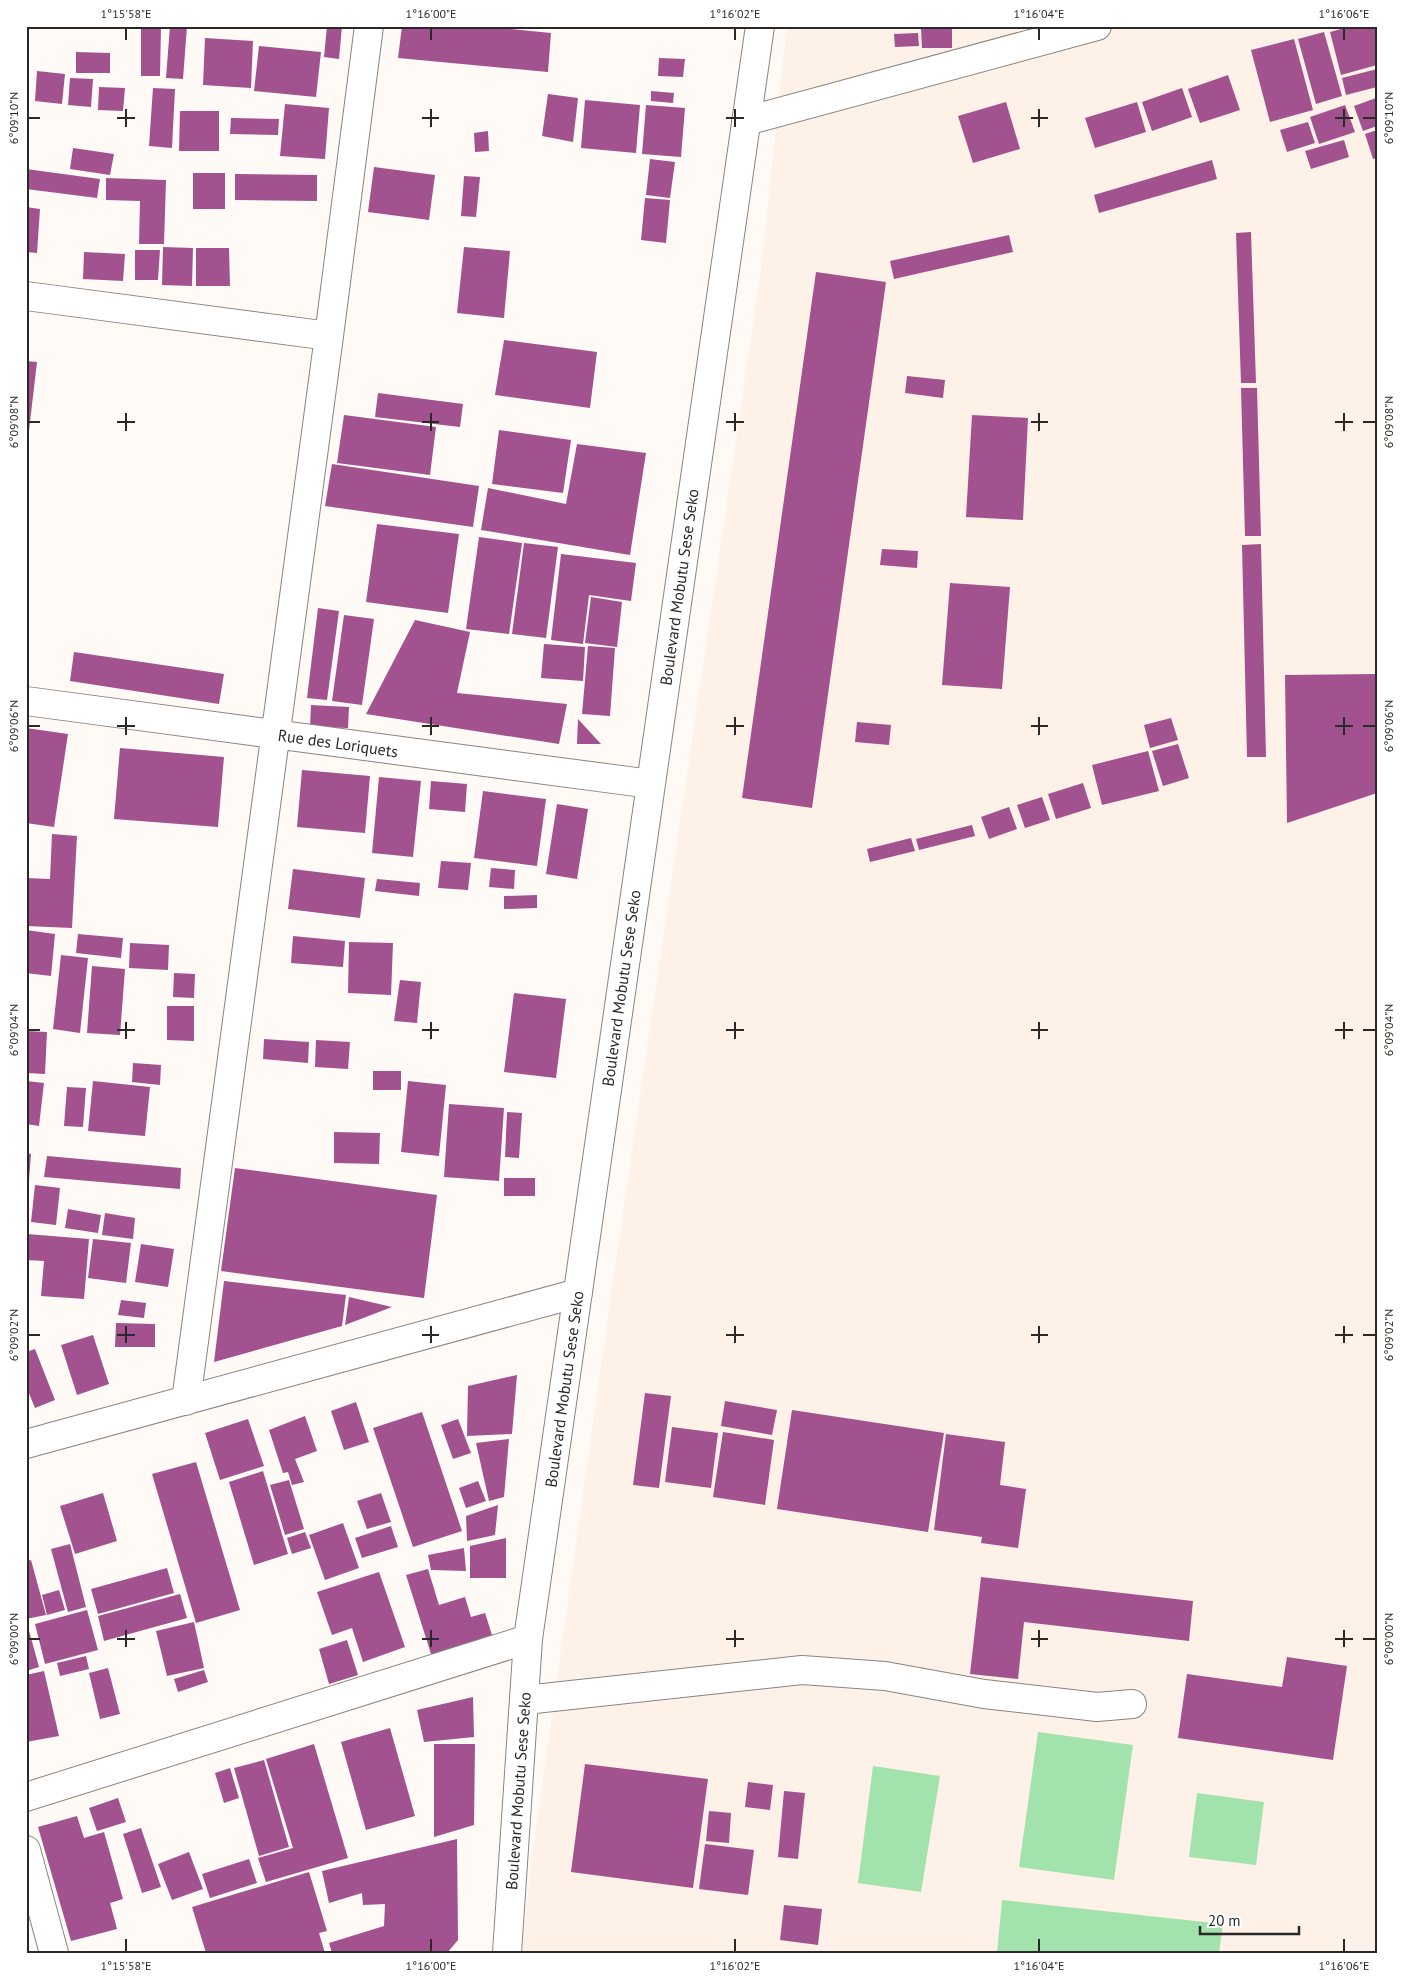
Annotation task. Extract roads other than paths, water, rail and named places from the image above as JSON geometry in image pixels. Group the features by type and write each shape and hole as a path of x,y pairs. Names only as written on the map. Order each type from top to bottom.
{"street":[{"path":"186,1400 369,26"},
{"name":"Boulevard Mobutu Sese Seko","path":"507,1953 528,1639 760,26"},
{"path":"746,120 1097,26"},
{"path":"26,296 329,336"},
{"name":"Rue des Loriquets","path":"26,701 650,784"},
{"path":"26,1444 578,1293"},
{"path":"26,1796 528,1639"},
{"path":"524,1700 802,1670 885,1676 984,1694 1088,1706 1132,1704"},
{"path":"26,1850 54,1953"}]}
